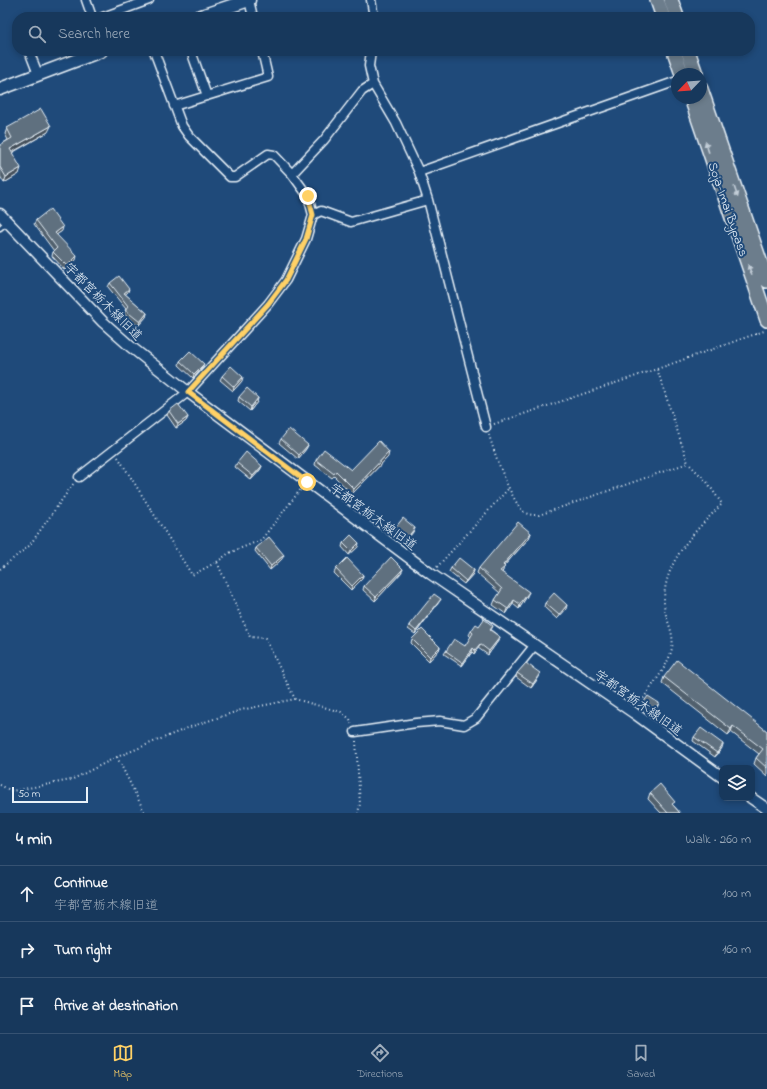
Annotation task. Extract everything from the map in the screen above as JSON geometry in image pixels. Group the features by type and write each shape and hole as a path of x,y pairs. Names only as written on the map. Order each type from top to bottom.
{"main road":[{"path":"211,12 236,2 249,0"},
{"path":"657,0 661,12"},
{"path":"671,0 675,12"},
{"path":"0,89 87,56"},
{"path":"676,56 680,68"},
{"path":"690,56 694,68"},
{"name":"Soja-Imai Bypass","path":"692,104 767,320"},
{"name":"Soja-Imai Bypass","path":"706,104 767,281"}],"street":[{"path":"86,0 90,12"},
{"path":"117,12 149,0"},
{"path":"249,0 252,12"},
{"path":"371,0 373,12"},
{"path":"31,56 38,74"},
{"path":"79,477 188,392 268,304 286,280 306,239 313,215 308,196 292,174 274,155 268,154 235,177 230,177 189,136 174,106 156,56"},
{"path":"193,56 207,96"},
{"path":"174,106 268,77 263,56"},
{"path":"370,56 369,66 373,84 396,123 419,172 428,200 486,427"},
{"path":"419,172 671,83"},
{"path":"292,174 324,140 362,91 373,84"},
{"path":"313,215 321,211 350,222 428,200"},
{"name":"宇都宮栃木線旧道","path":"0,214 4,225 103,322 131,347 188,392 431,574 534,646 634,713 719,775"},
{"path":"355,732 416,723 440,722 464,725 476,718 534,646"},
{"path":"755,801 767,809"}],"path":[{"path":"688,463 539,515 528,514 523,511 497,461 486,427 767,330"},
{"path":"634,713 667,663 672,649 674,636 667,620 664,604 668,575 693,533 722,504 706,482 688,463 657,369"},
{"path":"114,450 192,575 217,562 229,553 261,540 307,482"},
{"path":"0,570 29,546 79,477"},
{"path":"431,574 510,487"},
{"path":"217,562 250,637 265,638 295,700"},
{"path":"0,785 12,791 71,780 117,758 190,727 240,710 295,700 341,712 350,719 355,732 360,804 358,813"},
{"path":"117,758 145,813"}],"building":[{"path":"41,109 51,126 10,149 21,168 6,177 0,167 0,145 12,138 7,128"},
{"path":"50,209 63,227 55,233 77,256 67,266 53,252 57,248 36,220"},
{"path":"119,276 129,289 124,293 147,313 140,322 125,310 128,306 110,283"},
{"path":"190,351 204,364 194,374 180,361"},
{"path":"231,366 243,377 234,387 222,376"},
{"path":"247,388 258,398 251,407 239,397"},
{"path":"178,404 188,417 178,424 169,411"},
{"path":"289,429 308,445 299,455 281,439"},
{"path":"379,441 389,452 354,489 336,471 334,474 316,460 324,449 351,470"},
{"path":"246,452 262,466 253,476 237,463"},
{"path":"403,518 415,528 407,538 395,528"},
{"path":"518,522 531,533 503,565 505,567 500,571 529,592 520,604 514,600 508,609 495,600 502,589 479,568"},
{"path":"351,535 359,543 351,551 343,543"},
{"path":"269,537 284,555 271,566 256,548"},
{"path":"391,557 403,569 376,597 364,586"},
{"path":"347,558 363,575 352,586 336,569"},
{"path":"459,558 474,570 466,581 451,568"},
{"path":"554,593 567,605 559,615 545,603"},
{"path":"434,594 441,599 416,631 409,625"},
{"path":"484,619 493,626 490,630 500,637 489,651 480,644 475,650 473,648 463,663 446,651 454,639 465,646 473,633 471,631 476,624 479,626"},
{"path":"422,629 440,647 430,657 412,639"},
{"path":"677,660 767,731 767,768 756,758 763,749 733,726 731,729 664,677"},
{"path":"526,663 540,673 533,684 517,673"},
{"path":"648,696 659,703 654,710 643,703"},
{"path":"701,728 723,744 717,753 694,737"},
{"path":"660,784 675,802 672,804 680,813 668,813 650,793"}],"route":[{"path":"307,482 188,392 268,304 286,280 306,239 313,215 308,196"}]}
